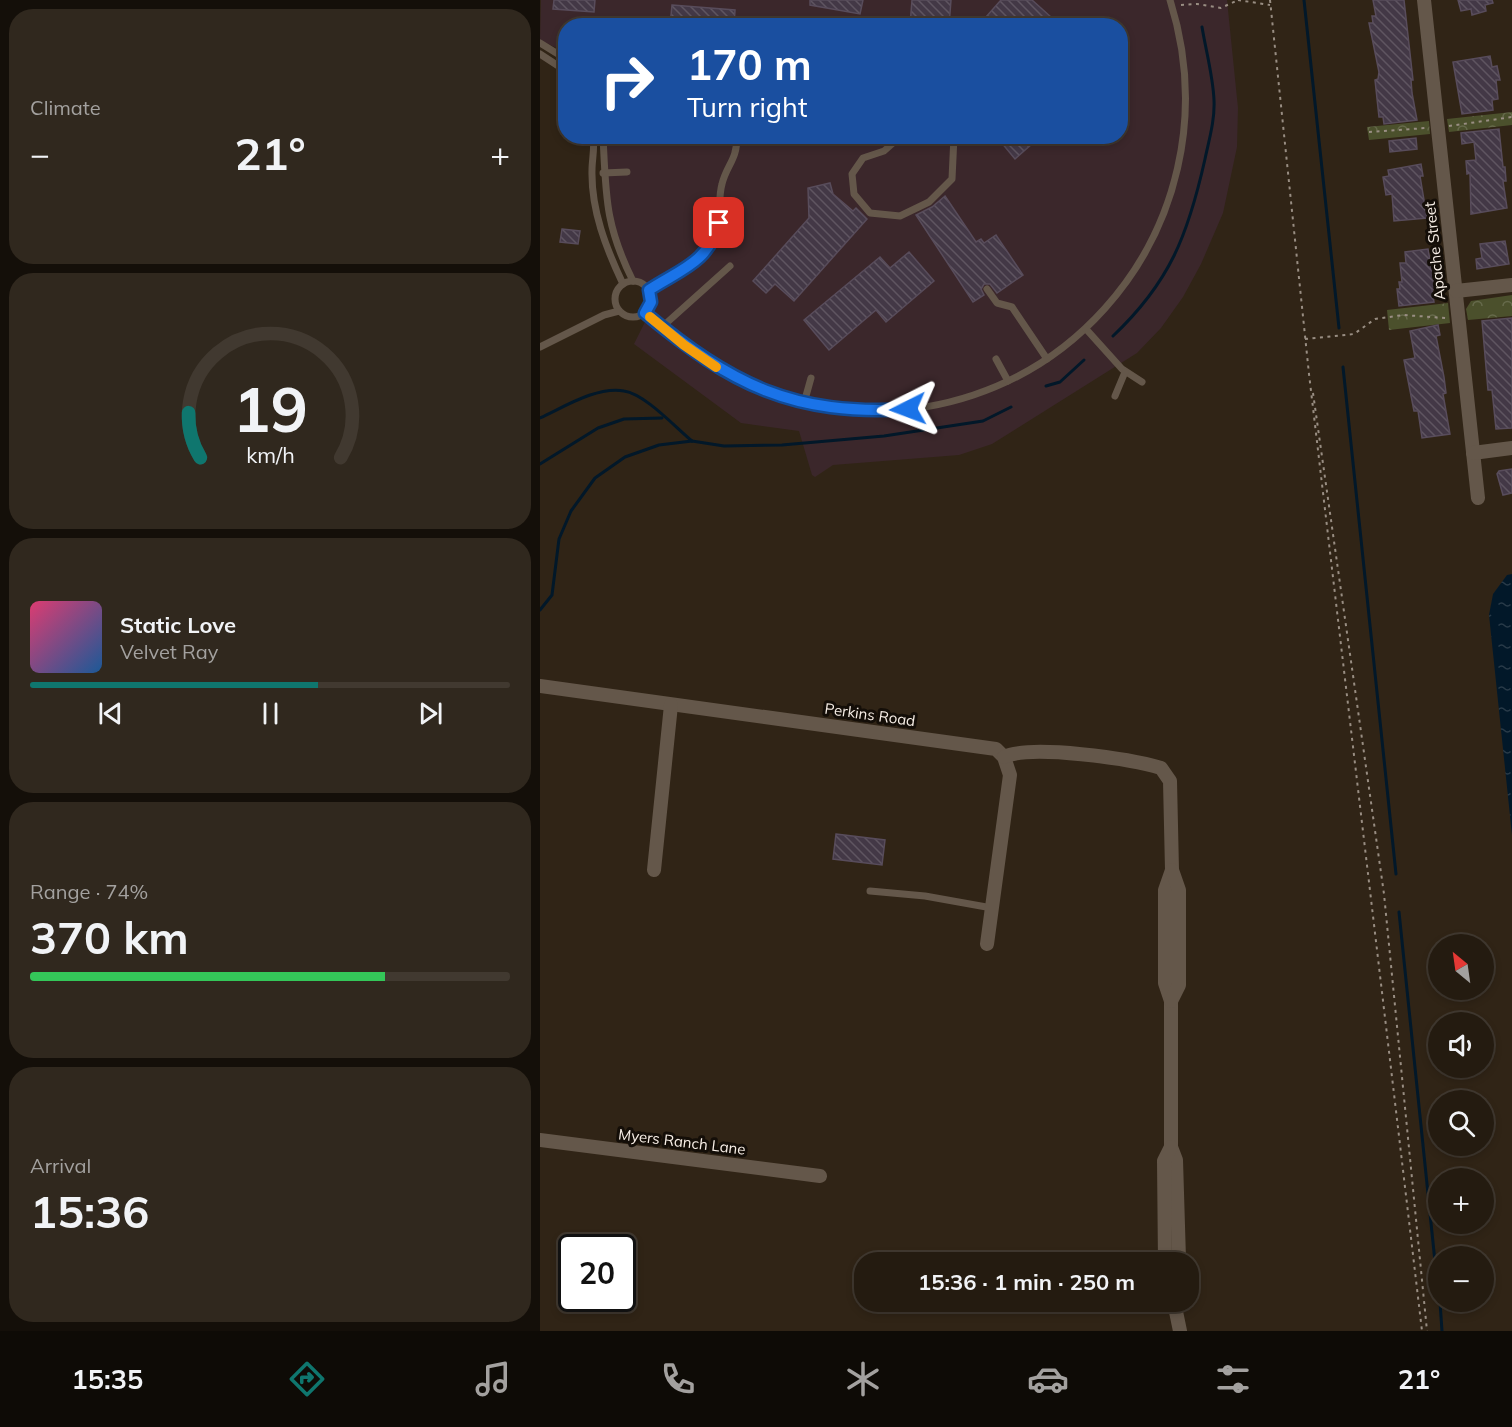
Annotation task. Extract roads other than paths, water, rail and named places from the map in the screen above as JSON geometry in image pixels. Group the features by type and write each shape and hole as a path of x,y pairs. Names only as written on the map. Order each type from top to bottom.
{"street":[{"name":"Apache Street","path":"1424,0 1478,498"},
{"path":"1456,291 1512,285"},
{"path":"1473,453 1512,448"},
{"name":"Perkins Road","path":"540,686 996,749 1004,758"},
{"path":"654,870 671,705"},
{"path":"987,944 1010,775 1004,758 1013,753 1047,752 1142,762 1161,768 1170,781 1172,870 1179,891 1179,986 1171,1001 1171,1147 1176,1160 1179,1252"},
{"name":"Myers Ranch Lane","path":"540,1140 820,1176"},
{"path":"1165,1252 1164,1161 1171,1147"},
{"path":"1176,1312 1180,1331"}],"lane":[{"path":"645,313 725,373 761,389 804,403 851,410 908,409 952,401 1008,381 1047,359 1086,329 1110,304 1140,263 1165,212 1178,170 1184,135 1186,81 1181,45 1171,4"},
{"path":"540,44 558,54"},
{"path":"540,54 558,66"},
{"path":"593,144 591,170 596,208 604,239 623,284"},
{"path":"603,144 603,173 608,217 633,281"},
{"path":"649,290 704,255 714,240 719,223 720,193 724,176 736,157 737,144"},
{"path":"892,144 884,151 863,159 852,174 854,194 870,213 900,216 929,202 952,179 954,144"},
{"path":"603,173 627,172"},
{"path":"662,327 730,266"},
{"path":"633,281 639,282 649,290 651,302 645,313 629,317 619,311 615,300 623,284 633,281"},
{"path":"987,290 998,303 1012,307 1047,359"},
{"path":"540,347 604,315 619,311"},
{"path":"1086,329 1125,372 1142,382"},
{"path":"996,359 1008,381"},
{"path":"1114,396 1125,372"},
{"path":"804,403 811,378"},
{"path":"870,891 925,896 992,908"}],"water":[{"path":"1512,574 1512,835 1489,615 1493,594 1507,575"}],"waterway":[{"path":"1304,0 1339,328"},
{"path":"1113,336 1133,316 1163,276 1183,234 1199,186 1213,122 1214,107 1202,27"},
{"path":"1046,386 1060,382 1084,360"},
{"path":"1343,367 1396,874"},
{"path":"540,418 592,394 614,390 624,391 650,404 692,441"},
{"path":"540,610 552,595 559,539 571,511 595,478 625,457 659,445 692,441 724,446 782,445 884,436 983,421 1011,407"},
{"path":"540,464 598,428 624,419 662,418"},
{"path":"1399,912 1433,1246"},
{"path":"1441,1312 1442,1331"}]}
